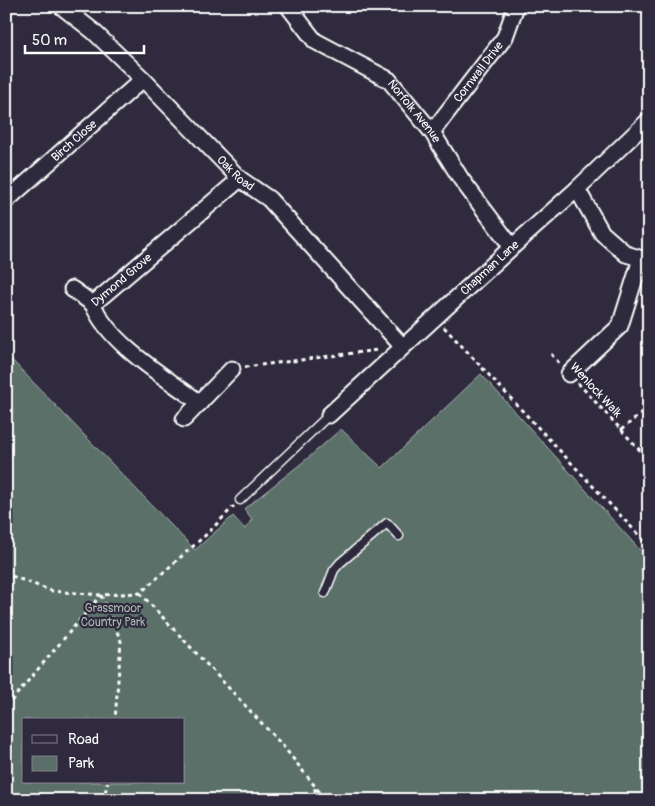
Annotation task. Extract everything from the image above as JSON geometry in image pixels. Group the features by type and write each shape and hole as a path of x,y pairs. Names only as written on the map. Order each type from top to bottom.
{"street":[{"name":"Oak Road","path":"61,6 93,31 240,178 269,199 403,346"},
{"name":"Norfolk Avenue","path":"288,6 315,41 388,80 432,132 461,179 512,247"},
{"name":"Cornwall Drive","path":"432,132 505,37 516,6"},
{"name":"Birch Close","path":"6,200 142,79"},
{"name":"Chapman Lane","path":"329,414 577,189 649,120"},
{"name":"Dymond Grove","path":"200,403 126,347 102,323 93,304 240,178"},
{"path":"569,374 620,326 645,260 626,254 602,233 577,189"},
{"path":"72,289 93,304"},
{"path":"184,419 232,369"}],"lane":[{"path":"240,500 329,414"},
{"path":"325,593 334,570 340,563 387,523 398,536"}],"path":[{"path":"435,317 649,546"},
{"path":"232,369 403,346"},
{"name":"Wenlock Walk","path":"551,354 649,460"},
{"path":"622,430 649,407"},
{"path":"6,571 9,575 52,591 101,595 140,593 208,533 240,500"},
{"path":"645,592 649,587"},
{"path":"140,593 283,746 326,800"},
{"path":"6,707 101,595"},
{"path":"101,595 121,641 115,718"},
{"path":"103,800 107,784"},
{"path":"315,787 315,800"}],"green space":[{"name":"Grassmoor Country Park","path":"6,354 195,550 233,516 245,529 252,519 244,509 341,429 382,468 481,374 649,560 649,800 6,800"}]}
